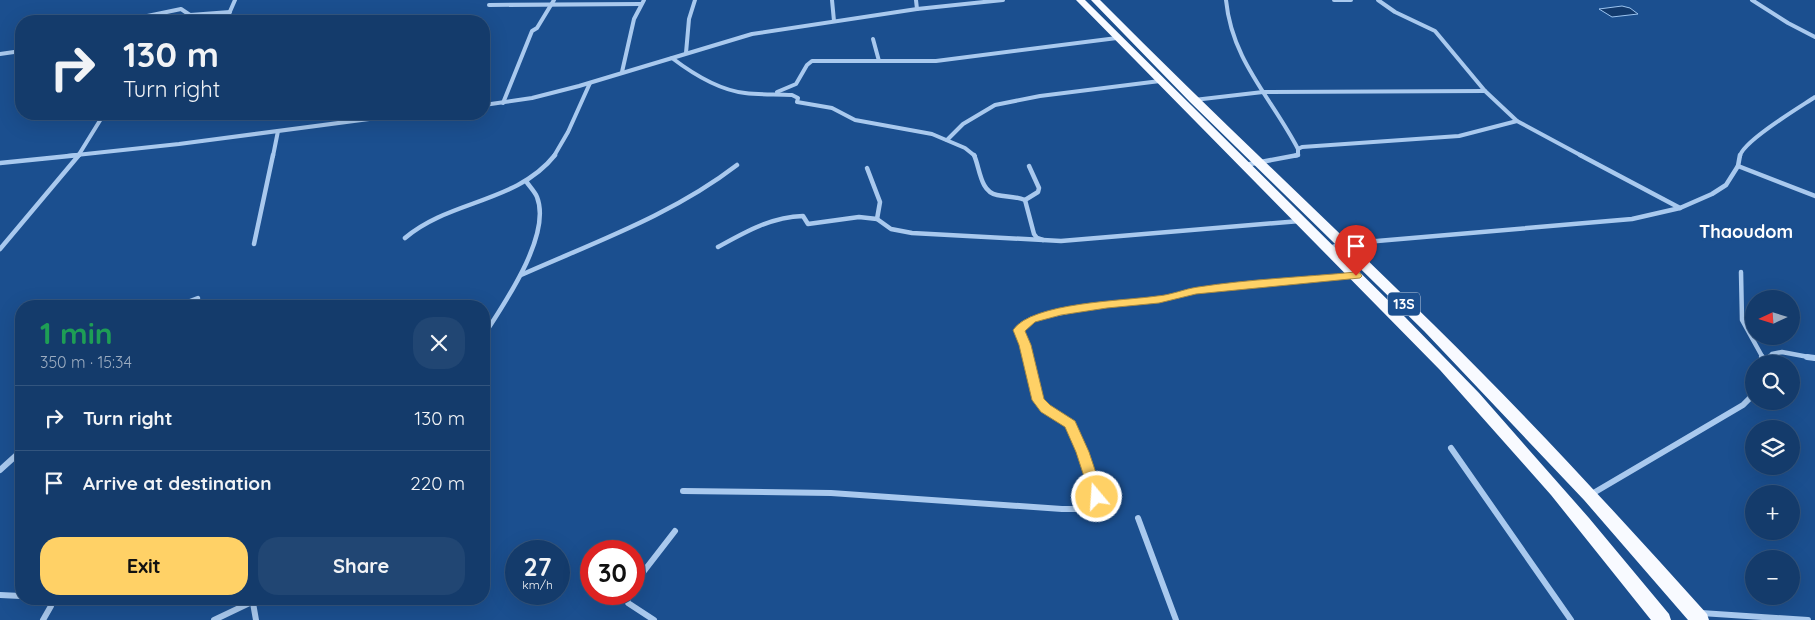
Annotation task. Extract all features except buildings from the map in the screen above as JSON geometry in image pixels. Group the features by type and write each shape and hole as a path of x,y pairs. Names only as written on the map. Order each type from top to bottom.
{"highway":[{"name":"13S","path":"1080,0 1300,221 1336,246 1356,276 1446,368 1569,503 1662,620"},
{"name":"13S","path":"1095,0 1194,100 1260,162 1336,246 1429,328 1590,495 1696,616"}],"street":[{"path":"228,15 235,0"},
{"path":"686,53 688,23 695,0"},
{"path":"832,0 834,21"},
{"path":"916,0 917,9"},
{"path":"490,104 590,83 736,37 917,9 1003,0"},
{"path":"1226,0 1226,8 1242,56 1298,148 1298,155 1245,165"},
{"path":"1334,0 1350,0"},
{"path":"1378,0 1394,12 1435,32 1485,91 1517,121 1680,208"},
{"path":"1752,0 1788,23 1815,37"},
{"path":"503,103 532,31 537,28 553,2"},
{"path":"489,5 553,2 643,2 634,19 622,72"},
{"path":"152,15 181,9 190,15 230,12"},
{"path":"775,93 796,84 807,64 812,61 936,60 1117,38"},
{"path":"873,39 879,61"},
{"path":"0,54 15,51"},
{"path":"672,58 685,69 711,82 738,92 792,95 798,98 797,102 832,108 855,120 932,134 947,140 975,155 983,184 988,191 996,195 1014,196 1025,200"},
{"path":"947,140 963,124 994,105 1040,96 1160,81"},
{"path":"405,238 428,220 476,204 526,181 540,171 559,148 590,83"},
{"path":"1194,100 1263,92 1485,91"},
{"path":"1336,246 1639,218 1680,208 1712,194 1726,185 1738,166 1740,151 1755,138 1815,98"},
{"path":"0,249 78,156 100,120"},
{"path":"0,164 78,156 353,120"},
{"path":"1298,148 1459,136 1517,121"},
{"path":"254,244 278,131"},
{"path":"521,275 662,213 711,185 738,166"},
{"path":"1025,200 1038,192 1039,188 1029,166"},
{"path":"1738,166 1815,196"},
{"path":"867,168 880,202 877,219"},
{"path":"490,326 530,258 540,214 537,196 526,181"},
{"path":"1025,200 1034,234 1037,238 1045,241"},
{"path":"718,247 739,235 780,218 803,216 808,224 858,217 877,219 891,229 912,233 1045,241 1300,221"},
{"path":"1741,272 1742,320 1761,355"},
{"path":"683,492 831,493 1062,509 1087,509 1097,497 1082,452 1070,424 1046,409 1038,400 1025,345 1018,330 1031,320 1061,312 1107,304 1159,300 1196,290 1356,276"},
{"path":"193,300 198,298"},
{"path":"1771,355 1782,352 1798,355"},
{"path":"1800,355 1815,358"},
{"path":"1590,495 1745,403"},
{"path":"1451,448 1571,620"},
{"path":"0,470 15,456"},
{"path":"1138,518 1176,620"},
{"path":"645,570 675,531"},
{"path":"0,595 15,596"},
{"path":"43,620 51,605"},
{"path":"214,620 247,605"},
{"path":"256,605 256,620"},
{"path":"631,605 654,620"},
{"path":"1696,616 1808,620"}],"water":[{"path":"1622,6 1630,8 1638,14 1612,17 1599,9"}],"district":[{"name":"Thaoudom","path":"1746,232"}],"route":[{"path":"1097,497 1082,452 1070,424 1046,409 1038,400 1025,345 1018,330 1031,320 1061,312 1107,304 1159,300 1196,290 1356,276"}]}
